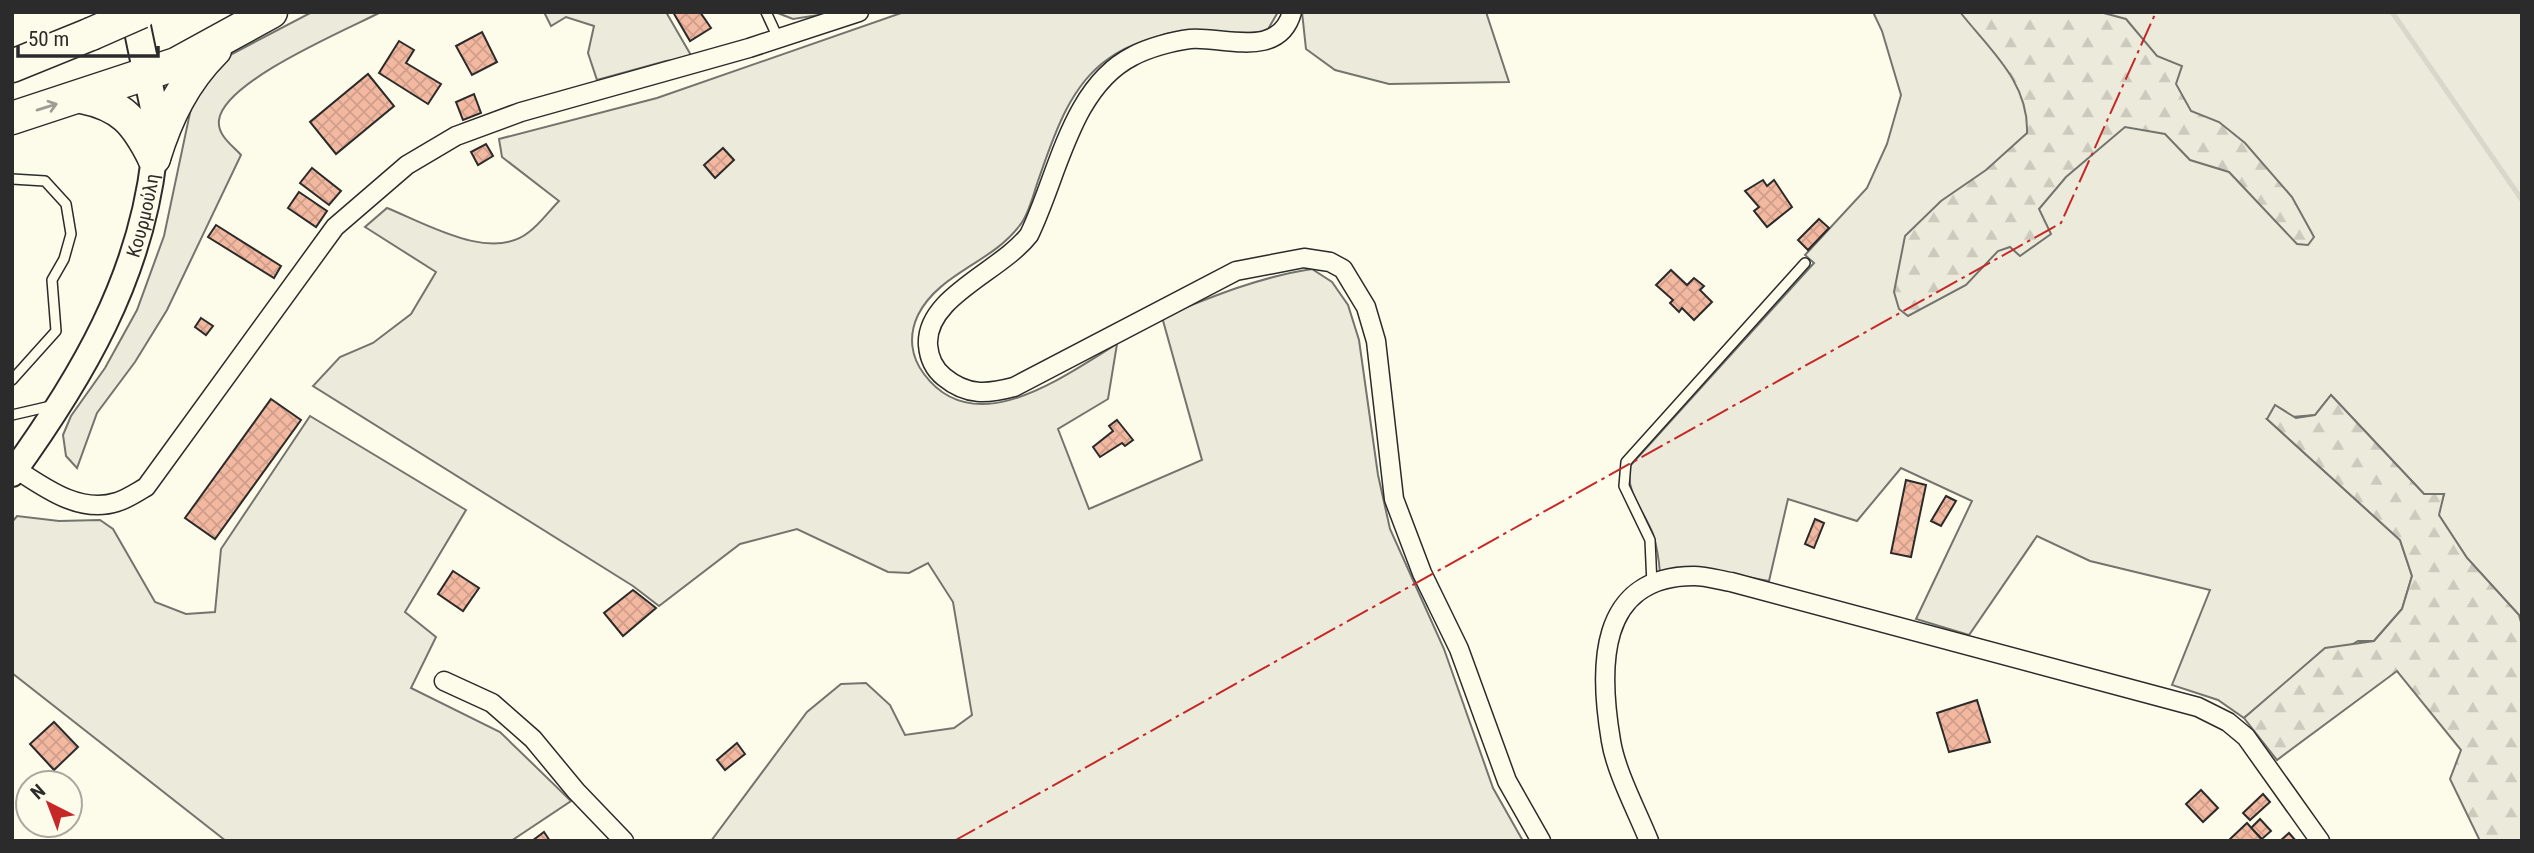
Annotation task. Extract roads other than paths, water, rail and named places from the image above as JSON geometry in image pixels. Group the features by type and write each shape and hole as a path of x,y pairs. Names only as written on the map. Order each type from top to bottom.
{"highway":[{"path":"12,66 141,12"},
{"path":"12,118 176,64 271,12"},
{"path":"154,158 164,125 184,87 199,67 238,31"},
{"path":"82,97 104,101 121,110 143,136 154,158"}],"main road":[{"name":"Κουρμούλη","path":"14,472 93,347 129,271 142,228 154,158 155,113 134,12"}],"street":[{"path":"14,472 55,495 85,504 116,503 146,487 335,227 407,165 456,136 521,112 859,12"},
{"path":"1292,12 1289,22 1274,36 1251,45 1189,39 1135,55 1113,68 1094,86 1082,106 1028,235 1016,251 955,294 937,312 928,332 929,357 939,374 958,388 977,393 994,392 1014,387 1236,271 1304,258 1330,262 1343,269 1366,307 1377,341 1394,499 1422,573 1459,649 1507,781 1541,841"},
{"path":"1649,841 1611,743 1605,666 1607,644 1619,610 1633,594 1652,585 1694,576 1731,582 2198,707 2228,722 2246,737 2320,841"},
{"path":"444,681 492,703 523,730 624,841"}],"lane":[{"path":"766,12 778,38"},
{"path":"12,179 45,181 66,204 72,234 64,259 52,280 56,331 12,380"},
{"path":"1652,585 1650,540 1623,486 1626,462 1805,263"},
{"path":"12,415 60,403"}],"waterway":[{"path":"2392,12 2522,200"}]}
